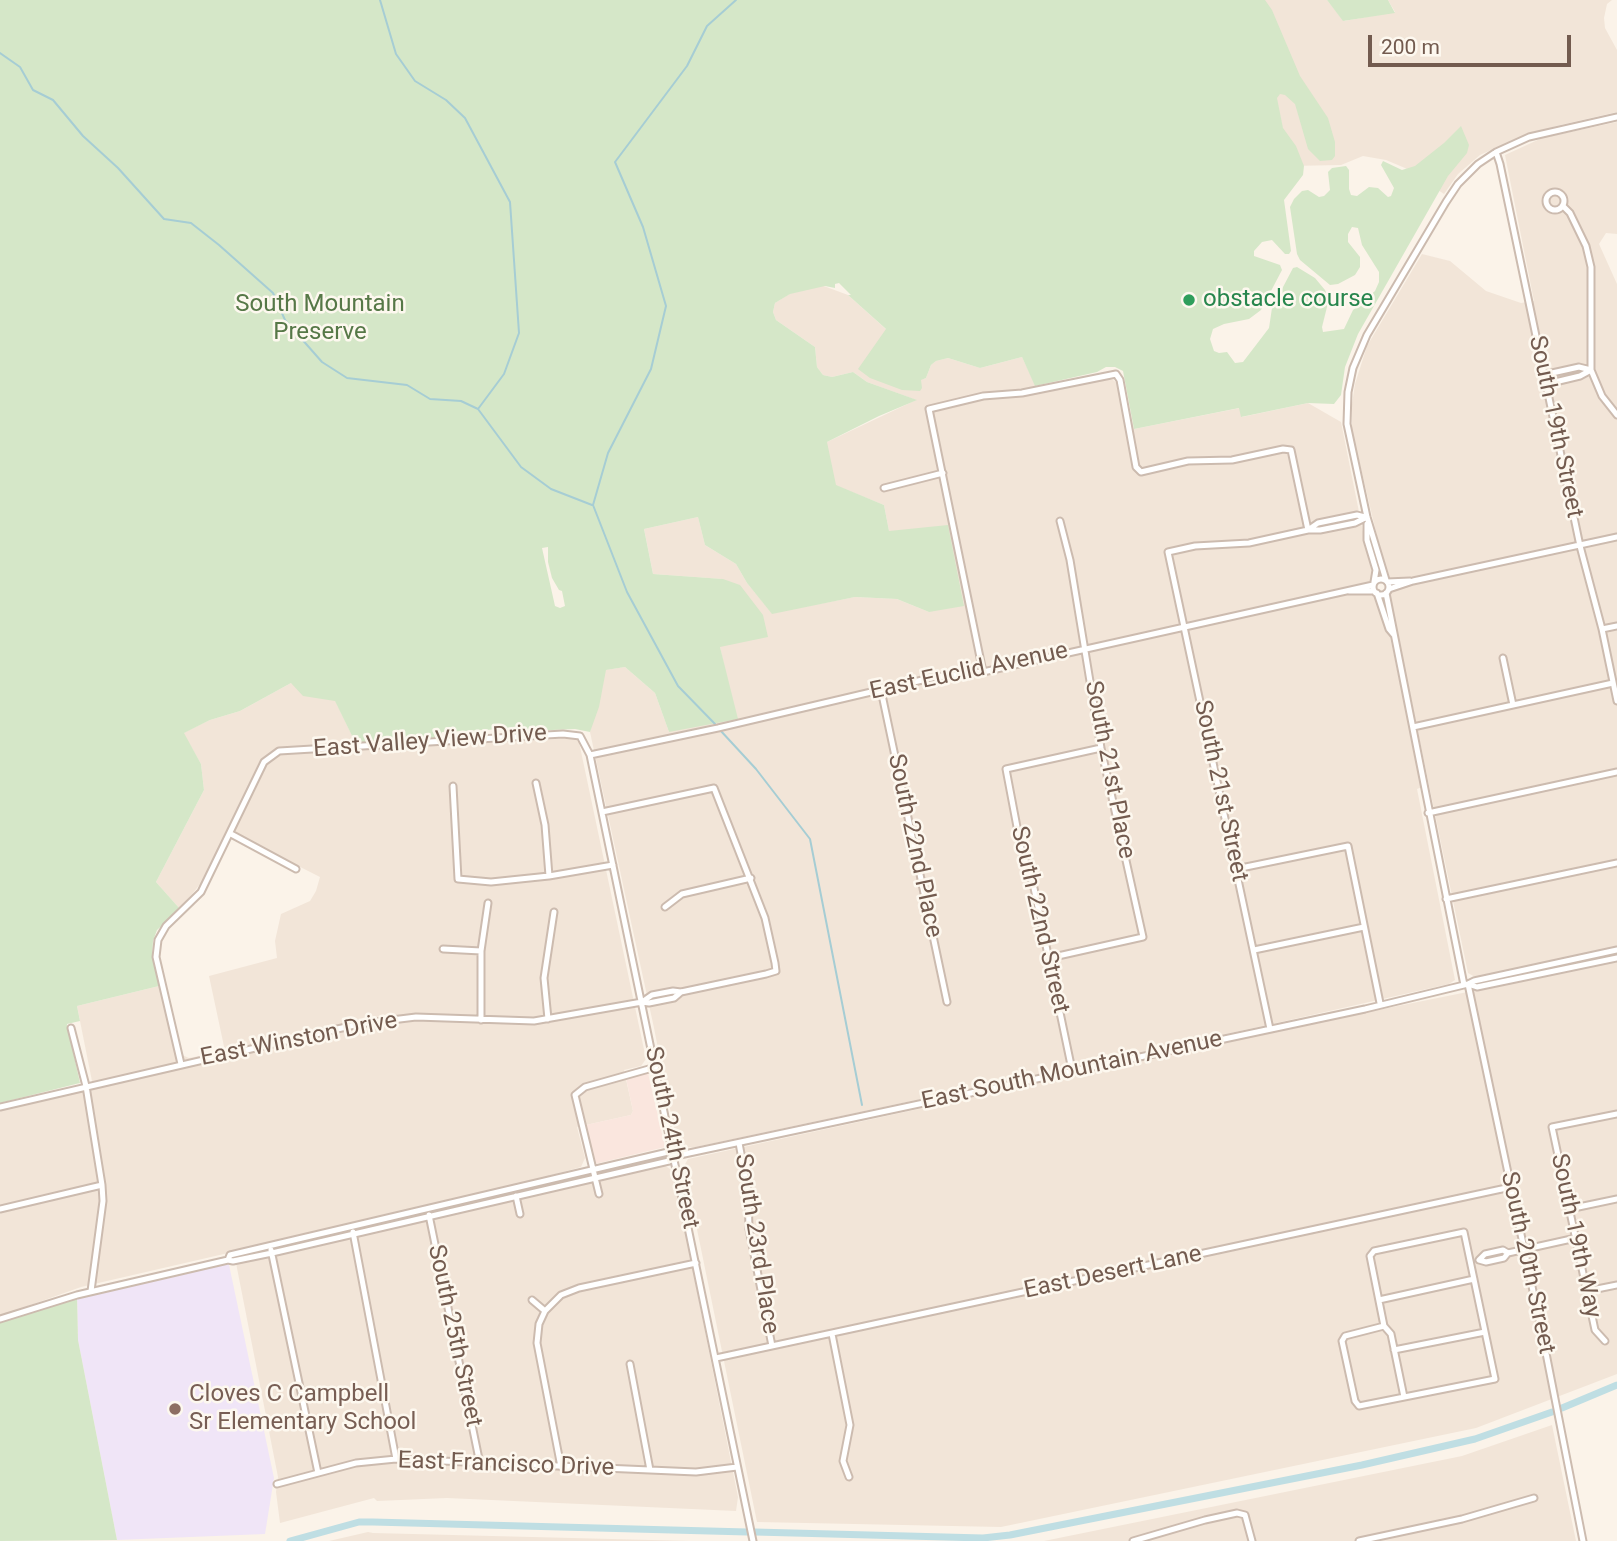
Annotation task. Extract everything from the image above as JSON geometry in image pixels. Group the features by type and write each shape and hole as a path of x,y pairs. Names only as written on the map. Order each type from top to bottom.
{"street":[{"name":"South 20th Street","path":"1583,1541 1511,1187 1428,813 1387,586 1367,517 1347,424 1348,392 1353,368 1367,335 1452,193 1478,164 1512,144 1548,132 1617,117"},
{"name":"South 19th Street","path":"1496,152 1580,546 1602,629 1617,701"},
{"path":"1563,206 1570,213 1586,246 1591,267 1591,370 1602,396 1617,415"},
{"path":"1544,379 1552,373 1579,367 1591,370"},
{"path":"1569,369 1571,378"},
{"path":"1544,379 1555,382 1591,370"},
{"path":"983,672 929,409 983,396 1022,393 1116,374 1120,380 1136,467 1141,472 1188,461 1232,460 1283,449 1291,450 1308,530 1355,523 1367,517"},
{"path":"884,488 943,473"},
{"name":"South 20th Street","path":"1367,517 1367,540 1376,570 1374,588 1389,629 1394,635"},
{"name":"South 21st Place","path":"1049,958 1143,937 1101,748 1070,561 1060,521"},
{"name":"South 21st Street","path":"1269,1029 1168,552 1195,546 1249,543 1308,530"},
{"path":"1374,588 1617,537"},
{"path":"1374,588 1381,579 1387,586"},
{"name":"East Euclid Avenue","path":"590,755 948,674 983,672 1184,626 1374,588"},
{"path":"1602,629 1617,626"},
{"path":"1503,658 1513,705"},
{"path":"1413,727 1613,683"},
{"name":"South 22nd Place","path":"881,690 947,1002"},
{"name":"East Valley View Drive","path":"231,834 264,762 279,751 563,734 580,737"},
{"name":"South 24th Street","path":"580,737 590,755 752,1538"},
{"name":"South 22nd Street","path":"1072,1070 1034,888 1021,848 1006,769 1101,748"},
{"path":"1428,813 1617,772"},
{"path":"536,783 545,825 549,876"},
{"path":"453,786 458,879 491,882 613,865"},
{"path":"602,812 714,788 751,878 682,894 665,907"},
{"path":"181,1064 156,957 158,940 166,926 201,892 231,834 296,869"},
{"path":"1236,869 1348,846 1380,1003"},
{"path":"1446,899 1617,863"},
{"name":"East Winston Drive","path":"0,1107 359,1024 416,1017 548,1019 642,1002 648,996 669,995 776,971 765,918 751,878"},
{"path":"481,1020 481,951 488,903"},
{"path":"548,1019 544,978 554,912"},
{"path":"1254,950 1364,927"},
{"path":"443,949 481,951"},
{"name":"East South Mountain Avenue","path":"271,1249 429,1217 669,1161 675,1156 1269,1029 1617,950"},
{"name":"East South Mountain Avenue","path":"1466,985 1477,987 1617,958"},
{"path":"71,1028 86,1086 102,1185 103,1201 91,1292"},
{"path":"599,1194 575,1095 585,1087 656,1067"},
{"name":"South 19th Way","path":"1605,1341 1595,1330 1552,1128 1617,1114"},
{"name":"South 23rd Place","path":"739,1143 748,1191 749,1229 772,1346"},
{"name":"East South Mountain Avenue","path":"0,1319 43,1304 233,1261 352,1227 668,1152 675,1156"},
{"path":"0,1209 102,1185"},
{"name":"East Desert Lane","path":"716,1358 1511,1187"},
{"path":"514,1188 520,1214"},
{"path":"1569,1209 1617,1199"},
{"name":"South 25th Street","path":"427,1209 480,1464"},
{"path":"352,1227 396,1459"},
{"path":"1384,1326 1345,1336 1342,1341 1355,1401 1360,1406 1495,1379 1464,1232 1374,1251 1370,1256 1384,1326 1391,1334 1404,1397"},
{"path":"1471,1261 1503,1250 1508,1253 1576,1238"},
{"path":"271,1249 318,1474"},
{"path":"561,1467 537,1343 539,1324 545,1311 561,1295 579,1288 696,1263"},
{"path":"1379,1300 1474,1279"},
{"path":"1587,1291 1617,1285"},
{"path":"532,1300 545,1311"},
{"path":"1394,1350 1485,1332"},
{"path":"832,1334 850,1425 844,1461 849,1478"},
{"path":"630,1364 650,1470"},
{"name":"East Francisco Drive","path":"277,1484 356,1463 396,1459 707,1472 737,1467"},
{"path":"1359,1541 1383,1539 1534,1498"},
{"path":"1133,1541 1205,1520 1237,1514 1245,1515 1252,1541"}],"shaded area":[{"path":"1257,0 1327,0 1344,21 1395,12 1388,0 1612,0 1607,4 1604,18 1605,28 1617,50 1617,112 1556,126 1513,140 1480,155 1458,174 1444,194 1405,168 1386,160 1363,156 1341,165 1290,166"},
{"path":"1617,122 1617,234 1606,233 1599,244 1617,284 1617,948 1475,977 1468,973 1397,631 1389,608 1391,585 1386,574 1352,431 1355,384 1367,346 1422,254 1450,261 1486,291 1521,303 1534,301 1505,155 1542,138"},
{"path":"821,285 848,295 888,331 920,380 926,378 931,365 936,361 948,358 980,368 1022,357 1036,386 1066,388 1113,380 1125,389 1134,429 1240,408 1242,417 1308,403 1341,422 1372,567 1374,596 1389,632 1422,787 1417,789 1455,980 1449,984 1263,1026 696,1147 680,1148 590,732 598,671 625,667 655,693 669,732 725,670 720,647 722,579 653,574 644,529 698,517 705,545 736,564 747,583 772,613 855,597 897,599 929,612 889,531 884,505 834,485 825,443 916,400 867,382 853,372 832,377 823,375 817,367 815,347 776,320 773,312 775,303 794,291"},
{"path":"291,683 335,700 359,750 574,738 579,742 646,1059 641,1066 624,1070 633,1111 631,1115 577,1127 585,1158 581,1167 488,1193 81,1287 0,1316 0,1110 97,1088 92,1081 77,1006 159,986 175,1052 189,1058 225,1051 209,976 277,958 275,941 281,914 310,901 316,891 320,877 231,832 201,883 180,909 156,882 204,790 201,764 183,733 210,720 240,711"},
{"path":"1617,962 1617,1374 1476,1428 1001,1527 757,1522 684,1166 688,1159 1343,1017"},
{"path":"648,1073 665,1147 595,1164 586,1125 631,1115 633,1111 626,1078"},
{"path":"664,1165 673,1171 738,1497 736,1511 447,1498 377,1501 374,1498 280,1523 276,1492 278,1477 236,1263"},
{"name":"Cloves C Campbell Sr Elementary School","path":"228,1260 274,1478 265,1534 117,1540 78,1340 77,1295"},
{"path":"1552,1425 1576,1541 1044,1541 1462,1456"},
{"path":"373,1533 691,1541 329,1541"}],"green space":[{"name":"South Mountain Preserve","path":"0,0 1265,0 1272,10 1300,76 1328,118 1335,142 1335,156 1332,160 1320,161 1308,149 1295,104 1280,94 1277,98 1283,128 1296,146 1304,166 1303,175 1284,200 1291,251 1285,254 1272,240 1262,242 1254,251 1254,256 1280,265 1282,270 1261,310 1249,319 1213,329 1210,339 1214,351 1227,352 1235,363 1243,362 1269,328 1272,308 1293,268 1297,267 1315,278 1325,290 1329,299 1323,332 1344,329 1353,310 1375,291 1379,282 1379,272 1362,245 1358,228 1352,227 1348,234 1348,242 1360,257 1360,267 1355,275 1330,285 1300,260 1290,207 1294,199 1302,191 1308,190 1319,197 1324,196 1330,190 1328,172 1332,168 1346,166 1349,170 1351,195 1357,196 1369,187 1378,188 1388,197 1391,196 1394,188 1381,165 1383,161 1402,170 1415,166 1461,126 1469,145 1467,153 1448,176 1358,334 1345,367 1341,395 1334,404 1308,403 1241,417 1239,408 1134,429 1123,371 1106,367 1097,372 1035,386 1022,357 980,368 948,358 936,361 931,365 926,378 921,380 920,391 902,390 870,378 858,369 886,329 848,295 851,295 839,283 835,284 835,288 825,286 790,294 775,303 773,312 776,320 815,347 817,367 823,375 832,377 853,372 867,382 917,400 827,442 836,485 884,505 889,531 948,525 964,606 929,612 897,599 855,597 772,614 747,583 736,564 705,545 698,517 644,529 653,574 723,579 740,585 763,615 768,637 720,647 738,719 669,732 655,693 625,667 606,670 599,707 590,732 575,729 529,731 525,728 442,732 440,737 356,744 335,701 303,696 291,683 240,711 210,720 184,733 201,764 204,790 156,882 180,909 157,930 153,941 152,956 159,986 77,1006 80,1021 67,1024 80,1083 0,1103","holes":["548,547 552,578 562,591 565,606 560,608 555,606 542,548"]},
{"path":"1327,0 1388,0 1395,13 1343,21"},
{"path":"77,1295 78,1340 117,1540 0,1541 0,1319"}],"waterway":[{"path":"380,0 396,54 415,81 446,100 465,118 510,202 519,333 504,374 478,409 521,467 551,489 592,505"},
{"path":"716,725 678,686 627,592 593,505 608,453 651,369 666,306 643,227 615,162 687,66 707,26 736,0"},
{"path":"0,53 20,67 33,90 53,100 83,136 118,168 164,219 191,223 273,293 285,320 322,362 347,378 407,385 430,399 461,401 478,409"},
{"path":"720,730 756,769 810,839 862,1105"},
{"path":"1562,1408 1617,1385"},
{"path":"755,1532 983,1538 1010,1535 1362,1465 1475,1439 1552,1412"},
{"path":"290,1541 359,1522 747,1532"}],"place":[{"name":"obstacle course","path":"1189,300"},
{"name":"Cloves C Campbell Sr Elementary School","path":"175,1409"}]}
